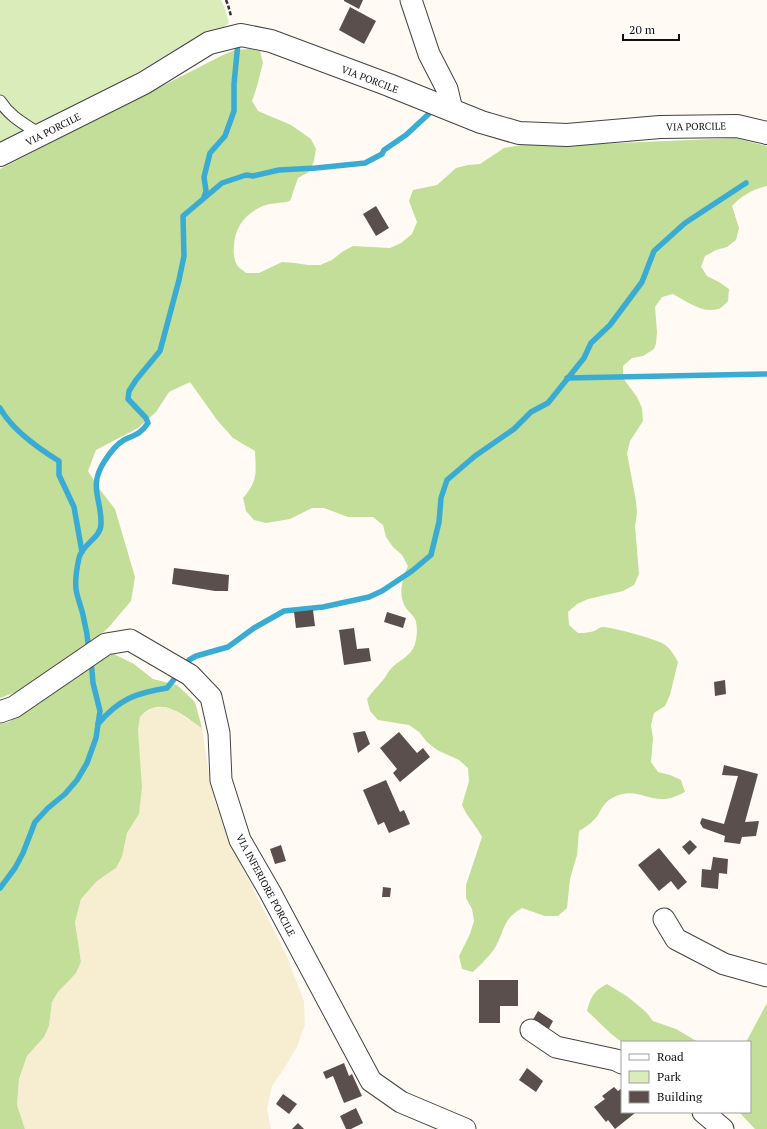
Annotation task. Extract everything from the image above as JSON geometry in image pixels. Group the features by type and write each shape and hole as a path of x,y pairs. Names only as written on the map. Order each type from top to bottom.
{"street":[{"path":"411,0 429,54 447,89 452,110"},
{"name":"VIA PORCILE","path":"0,155 144,83 209,43 241,35 271,41 481,122 519,133 567,135 660,127 737,126 767,133"},
{"name":"VIA INFERIORE PORCILE","path":"0,712 14,707 106,644 130,640 190,675 211,697 219,733 222,780 240,840 270,892 371,1081 401,1102 465,1129"},
{"path":"664,919 676,939 724,964 767,976"},
{"path":"531,1030 556,1047 616,1060 621,1062"},
{"path":"704,1113 723,1129"}],"lane":[{"path":"0,101 6,110 13,116 40,135"}],"shaded area":[{"path":"162,707 172,709 202,728 210,781 216,805 241,865 286,954 304,1001 305,1025 297,1047 272,1086 267,1109 271,1129 25,1129 17,1105 19,1079 27,1056 44,1037 49,1026 52,1002 58,992 76,973 81,962 75,922 81,899 97,881 116,868 122,857 127,833 139,814 138,730 140,717 151,708"}],"green space":[{"path":"0,0 221,0 229,23 223,28 176,49 105,92 36,127 9,108 0,93"},
{"path":"249,49 260,51 263,63 252,101 258,111 291,125 311,139 316,149 314,161 309,172 298,178 290,201 269,204 253,211 239,227 236,233 234,256 237,265 246,273 259,273 282,262 320,265 332,260 353,246 390,248 401,243 412,234 417,222 409,201 413,190 437,185 456,168 480,164 504,148 528,144 575,145 735,138 767,146 767,186 748,193 732,206 739,228 736,240 727,247 716,250 705,256 701,267 707,276 729,289 728,301 719,308 706,310 673,294 662,297 655,307 657,332 654,349 643,356 632,358 623,366 623,378 637,397 642,408 643,421 630,441 627,453 636,501 637,513 635,526 639,574 634,585 623,591 588,599 577,604 568,612 569,625 578,633 592,632 602,627 606,627 658,641 667,647 673,654 678,662 670,695 665,706 654,713 651,725 653,738 651,762 658,772 681,780 685,792 665,799 628,793 621,794 608,801 594,820 579,831 577,855 570,879 567,908 558,916 545,916 522,908 516,912 511,916 505,925 494,950 473,972 462,969 459,956 470,934 474,921 472,909 466,898 466,885 482,837 462,805 469,781 468,768 459,760 437,750 427,742 419,732 409,725 378,720 370,711 367,699 389,671 411,652 415,644 417,625 414,617 404,605 401,593 403,579 408,566 402,555 393,547 386,537 383,525 373,517 348,517 324,508 312,508 290,519 266,523 254,520 246,511 243,498 254,481 256,465 255,451 233,438 217,420 190,382 169,392 156,412 138,428 96,450 88,471 115,509 135,577 131,601 108,628 73,659 27,688 0,698 0,169 223,55 235,50"},
{"path":"0,109 6,117 22,128 22,134 0,146"},
{"path":"112,653 134,664 153,679 177,685 195,702 202,728 178,712 164,707 150,709 140,717 138,730 142,787 139,814 127,833 122,857 116,868 97,881 81,899 75,922 81,962 76,973 58,992 52,1002 49,1026 44,1037 27,1056 19,1079 17,1105 25,1129 0,1129 0,724 9,722"},
{"path":"607,984 628,997 646,1012 653,1021 676,1029 696,1041 621,1041 587,1011 590,1001 599,989"},
{"path":"767,1003 767,1129 755,1129 740,1113 751,1113 751,1041 747,1041"}],"building":[{"path":"344,0 363,0 359,9"},
{"path":"350,7 376,21 364,44 339,30"},
{"path":"376,206 389,228 376,236 363,214"},
{"path":"174,568 229,575 228,591 215,591 172,584"},
{"path":"313,610 315,626 296,628 294,612"},
{"path":"387,612 406,618 403,628 384,622"},
{"path":"354,628 357,649 369,648 371,661 344,665 339,630"},
{"path":"725,680 726,694 715,696 714,682"},
{"path":"365,731 370,744 358,753 353,733"},
{"path":"399,732 417,753 423,748 430,757 400,782 393,773 397,769 380,748"},
{"path":"724,765 758,774 745,822 759,821 756,836 742,837 740,844 724,842 725,836 703,828 700,823 702,818 724,824 738,776 722,775"},
{"path":"386,780 400,812 404,810 410,824 389,833 384,822 378,825 363,790"},
{"path":"690,840 697,847 689,855 682,847"},
{"path":"281,845 286,861 275,864 270,849"},
{"path":"659,848 687,882 678,890 671,881 659,891 638,865"},
{"path":"713,857 728,859 727,874 719,873 718,889 701,887 702,869 711,870"},
{"path":"383,887 391,888 390,897 382,897"},
{"path":"479,980 518,980 518,1006 500,1006 500,1023 479,1023"},
{"path":"538,1011 553,1021 547,1032 531,1023"},
{"path":"344,1063 349,1076 352,1074 362,1096 344,1103 333,1076 326,1079 323,1072"},
{"path":"527,1068 543,1081 536,1092 519,1080"},
{"path":"614,1087 618,1091 621,1089 621,1113 635,1113 615,1129 608,1120 606,1122 594,1107 605,1099 602,1096"},
{"path":"283,1094 297,1104 289,1114 276,1104"},
{"path":"356,1108 363,1123 351,1129 346,1129 340,1116"},
{"path":"298,1123 304,1129 292,1129"}],"waterway":[{"path":"204,197 206,191 204,177 210,153 225,136 234,111 234,84 238,43"},
{"path":"89,651 85,624 76,589 76,574 79,558 81,553 100,529 101,515 96,486 99,471 115,447 124,440 140,432 148,423 146,418 128,399 129,391 136,380 160,351 184,256 183,216 222,183 246,175 253,176 279,170 365,163 382,154 384,150 406,135 433,110"},
{"path":"184,666 189,660 196,656 228,647 254,628 284,611 323,607 369,597 382,591 412,571 431,555 439,522 441,498 447,480 475,456 514,429 531,412 548,403 584,358 591,343 610,325 642,282 654,251 685,223 746,183"},
{"path":"567,378 767,374"},
{"path":"0,408 18,431 59,461 59,475 74,507 82,552"},
{"path":"0,888 15,868 23,853 35,822 48,808 65,794 77,780 87,763 96,738 100,711 93,683 91,659"},
{"path":"98,724 113,709 129,698 146,692 167,688 179,673"}]}
